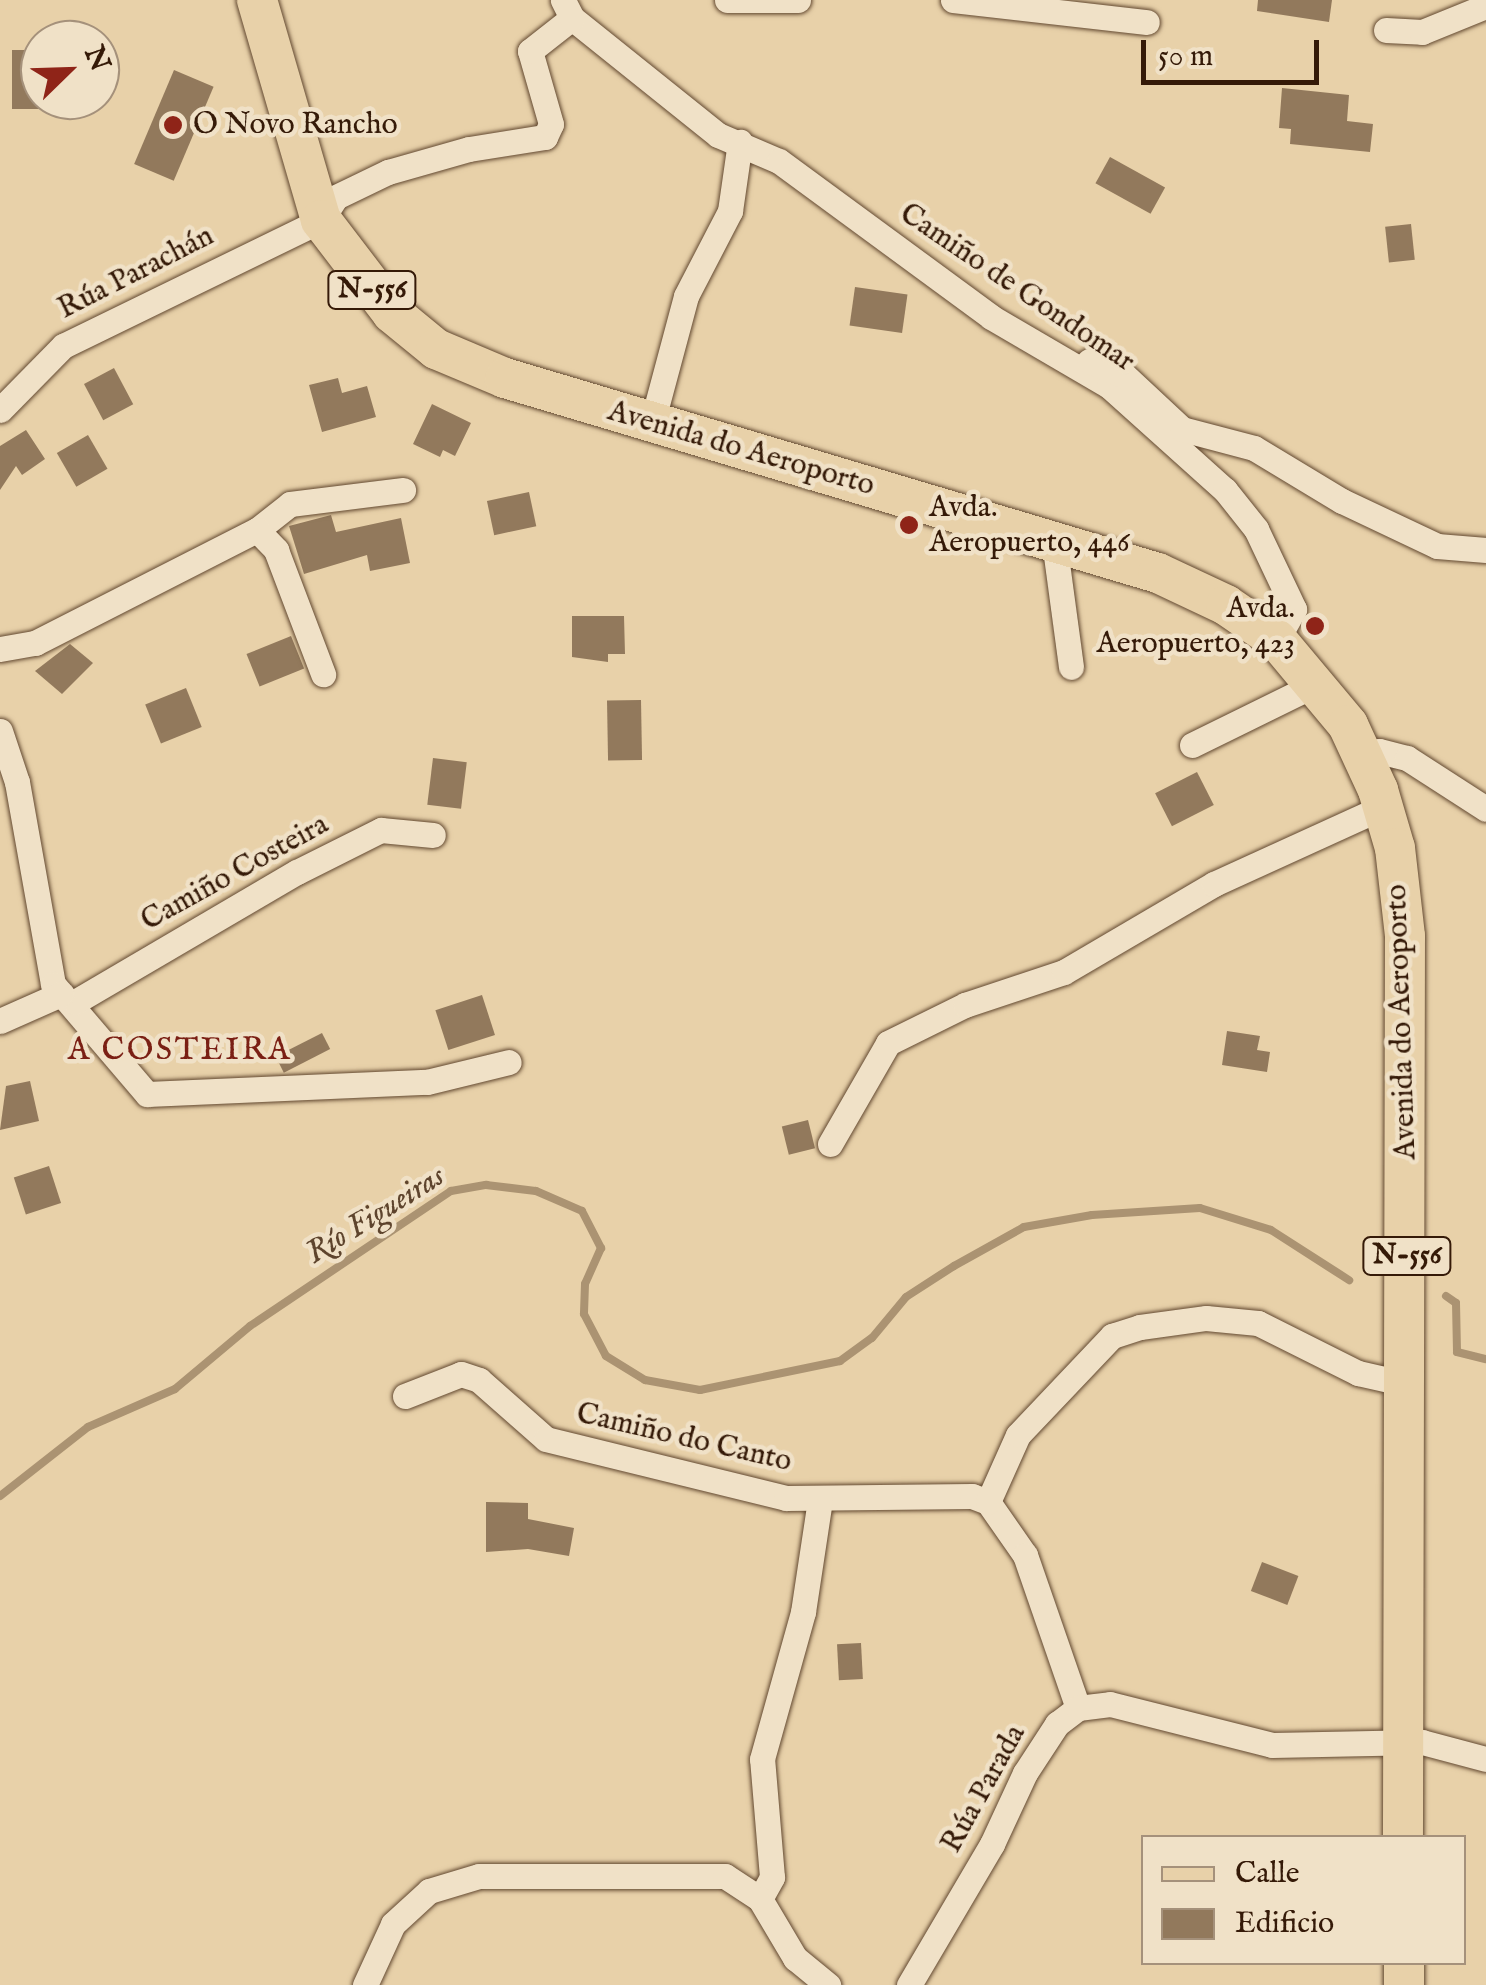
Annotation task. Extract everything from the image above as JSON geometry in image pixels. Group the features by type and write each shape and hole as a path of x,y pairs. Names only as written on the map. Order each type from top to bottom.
{"main road":[{"name":"Avenida do Aeroporto","path":"257,0 321,220 392,313 436,349 504,378 1054,541 1193,588 1276,640 1318,683 1364,757 1383,807 1396,848 1405,936 1403,1835"}],"street":[{"path":"727,0 798,0"},
{"path":"953,0 1148,22"},
{"path":"1386,30 1422,32 1486,6"},
{"name":"Camiño de Gondomar","path":"321,220 336,197 388,172 469,149 545,138 551,124 530,51 568,9 710,129 779,162 991,317 1109,386 1242,508 1294,609 1276,640"},
{"path":"652,423 686,296 730,211 740,142"},
{"name":"Rúa Parachán","path":"0,410 29,375 84,333 321,220"},
{"path":"1069,365 1096,360 1125,376 1182,428 1254,448 1342,501 1438,546 1486,550"},
{"path":"0,649 20,649 134,596 257,530 290,504 403,490"},
{"path":"257,530 276,550 323,674"},
{"path":"1054,541 1071,667"},
{"path":"1192,745 1318,683"},
{"path":"0,731 17,782 53,984 137,1085 164,1097 298,1084 427,1082 508,1062"},
{"path":"1364,757 1379,751 1406,758 1486,809"},
{"path":"830,1144 888,1043 965,1005 1064,972 1214,884 1383,807"},
{"name":"Camiño Costeira","path":"0,1021 68,998 297,872 382,830 434,835"},
{"path":"1406,1384 1358,1373 1258,1323 1206,1318 1140,1327 1112,1336 1018,1435 988,1502 1025,1555 1078,1708 1110,1704 1272,1745 1403,1744 1486,1760"},
{"name":"Camiño do Canto","path":"405,1396 460,1374 479,1380 546,1439 786,1498 972,1496 988,1502"},
{"path":"760,1899 772,1877 762,1758 803,1612 820,1499"},
{"name":"Rúa Parada","path":"909,1985 992,1844 1025,1773 1057,1724 1078,1708"},
{"path":"365,1985 393,1924 429,1891 454,1880 725,1876 760,1899 795,1958 828,1985"}],"building":[{"path":"1258,0 1332,0 1329,22 1257,11"},
{"path":"12,50 20,50 20,109 12,109"},
{"name":"O Novo Rancho","path":"174,70 214,87 174,181 134,164"},
{"path":"1282,88 1349,95 1347,121 1373,124 1370,152 1290,144 1291,129 1279,128"},
{"path":"1110,157 1165,188 1151,214 1095,183"},
{"path":"1411,224 1415,260 1389,263 1385,227"},
{"path":"855,287 907,294 902,333 850,326"},
{"path":"114,368 133,404 103,420 84,384"},
{"path":"338,378 342,393 367,386 376,417 322,432 309,385"},
{"path":"432,404 471,423 455,456 443,450 440,457 413,444"},
{"path":"26,430 45,459 22,475 16,466 0,490 0,446"},
{"path":"88,435 108,469 76,487 57,453"},
{"path":"529,492 536,526 494,535 487,501"},
{"path":"331,515 336,532 401,518 410,563 370,571 367,555 304,574 289,526"},
{"path":"572,616 624,616 625,654 608,654 608,662 572,657"},
{"path":"291,636 304,668 260,686 246,654"},
{"path":"70,644 93,663 62,694 35,671"},
{"path":"186,688 202,727 161,743 145,704"},
{"path":"641,700 642,760 608,761 607,701"},
{"path":"433,758 467,762 461,809 427,805"},
{"path":"1197,772 1214,805 1172,826 1155,793"},
{"path":"482,995 495,1035 448,1050 435,1010"},
{"path":"1227,1031 1260,1036 1257,1050 1270,1052 1267,1072 1222,1065"},
{"path":"322,1033 330,1049 284,1073 276,1057"},
{"path":"30,1081 39,1121 0,1130 6,1086"},
{"path":"808,1120 815,1148 789,1155 782,1127"},
{"path":"49,1166 61,1203 26,1215 14,1177"},
{"path":"486,1502 528,1503 528,1519 574,1528 569,1556 528,1549 486,1552"},
{"path":"1262,1562 1298,1576 1287,1605 1251,1591"},
{"path":"861,1643 863,1679 839,1680 837,1644"}],"waterway":[{"name":"Río Figueiras","path":"0,1496 88,1427 175,1389 250,1326 451,1191 486,1185 536,1191 582,1211 601,1248 585,1284 584,1314 606,1356 645,1380 700,1390 840,1361 872,1338 906,1297 954,1266 1024,1227 1092,1215 1200,1208 1271,1230 1349,1280"},
{"name":"Río Figueiras","path":"1446,1296 1456,1303 1457,1352 1486,1359"}],"place":[{"name":"O Novo Rancho","path":"173,125"},
{"name":"Avda. Aeropuerto, 446","path":"909,525"},
{"name":"Avda. Aeropuerto, 423","path":"1315,626"}],"district":[{"name":"A COSTEIRA","path":"180,1051"}]}
